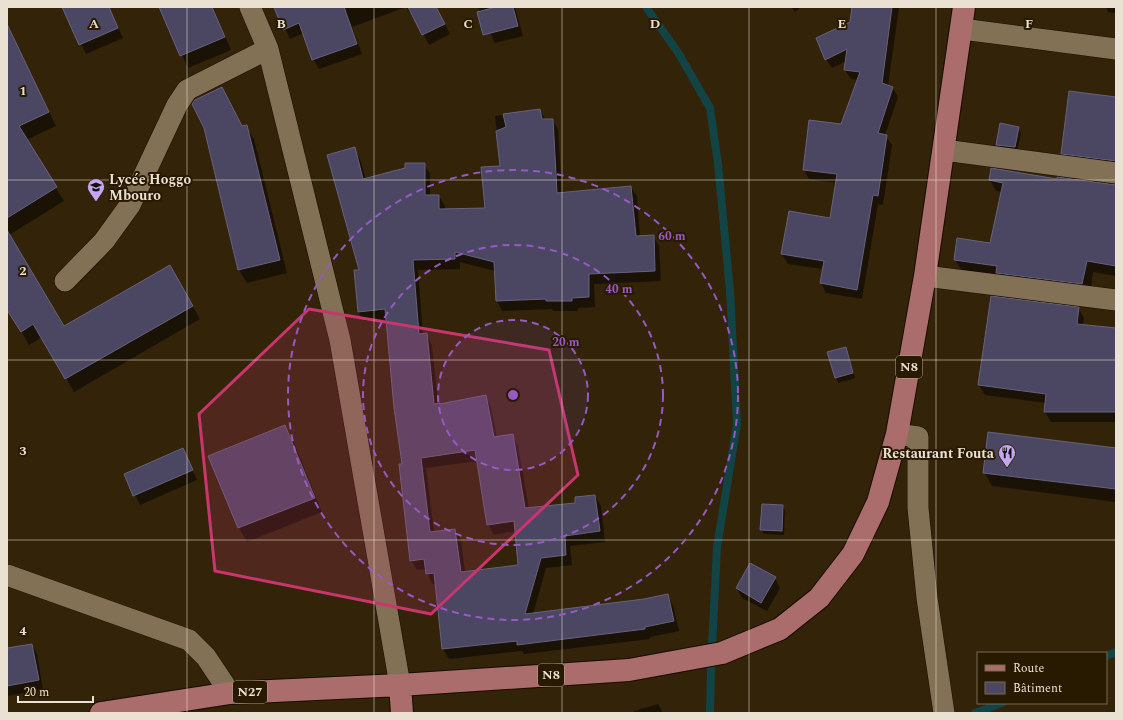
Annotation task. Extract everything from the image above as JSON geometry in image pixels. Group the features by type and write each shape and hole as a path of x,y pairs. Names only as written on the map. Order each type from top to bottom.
{"main road":[{"name":"N8","path":"400,685 629,670 712,655 780,629 820,598 852,554 878,502 898,434 926,276 964,7"},
{"name":"N27","path":"101,713 230,692 400,685"},
{"path":"400,685 402,713"}],"street":[{"path":"250,7 268,49 340,340 400,685"},
{"path":"962,29 1116,49"},
{"path":"65,281 104,241 130,205 177,104 187,90 268,49"},
{"path":"944,150 1116,173"},
{"path":"926,276 1116,300"},
{"path":"898,434 918,437 918,508 927,598 944,712"},
{"path":"7,575 189,640 206,657 230,692"}],"highlighted area":[{"path":"309,309 549,350 578,475 431,614 215,571 199,414"}],"building":[{"path":"62,7 109,7 118,28 79,45"},
{"path":"159,7 212,7 225,37 180,56"},
{"path":"274,7 344,7 357,44 312,60 299,23 283,30"},
{"path":"408,7 436,7 445,24 422,35"},
{"path":"496,7 513,7 518,26 483,35 477,12"},
{"path":"852,7 892,7 882,83 893,87 878,133 887,135 878,196 873,195 857,290 820,283 824,261 781,254 789,211 830,218 837,174 803,170 809,120 841,124 860,72 844,70 847,49 825,60 816,38 850,22"},
{"path":"7,24 49,112 19,126 57,187 7,218"},
{"path":"222,87 242,126 247,125 280,260 238,270 204,128 192,104 195,100"},
{"path":"1069,91 1116,97 1116,161 1061,154"},
{"path":"540,109 542,119 553,119 557,193 631,186 636,236 654,235 655,271 589,274 589,297 572,298 572,301 546,301 546,299 496,301 494,262 455,252 455,259 413,260 419,334 427,333 434,404 486,395 494,437 513,434 525,508 575,503 575,497 595,495 600,531 565,536 566,555 541,558 525,614 644,599 668,594 674,621 645,627 645,629 517,645 517,641 442,649 434,573 426,574 424,559 410,561 399,464 402,464 394,408 385,309 358,312 354,270 359,270 327,155 355,147 363,179 405,168 405,163 425,163 425,195 439,195 439,209 485,208 481,167 500,166 496,131 506,127 503,114","holes":["475,450 487,525 514,521 518,565 461,572 455,529 430,532 421,458"]},
{"path":"1000,123 1019,127 1015,147 996,145"},
{"path":"991,168 1057,179 1057,177 1116,185 1116,266 1087,261 1082,284 996,273 997,266 954,260 957,238 990,243 1003,183 989,180"},
{"path":"7,230 64,326 170,265 193,306 65,379 33,324 21,332 7,310"},
{"path":"991,296 1079,307 1077,324 1116,328 1116,412 1044,412 1046,394 978,385"},
{"path":"846,347 853,373 835,378 827,352"},
{"path":"285,425 315,498 238,528 208,456"},
{"path":"988,432 1116,448 1116,489 983,473"},
{"path":"183,448 193,470 133,496 124,474"},
{"path":"762,504 783,505 782,531 760,530"},
{"path":"750,563 776,577 761,603 736,588"},
{"path":"32,644 39,680 7,686 7,648"}],"waterway":[{"path":"646,7 679,54 710,108 718,164 730,291 737,424 717,547 710,713"},
{"path":"1107,656 1116,652"},
{"path":"975,713 999,704"}],"place":[{"name":"Lycée Hoggo Mbouro","path":"96,202"},
{"name":"Restaurant Fouta","path":"1007,468"}]}
